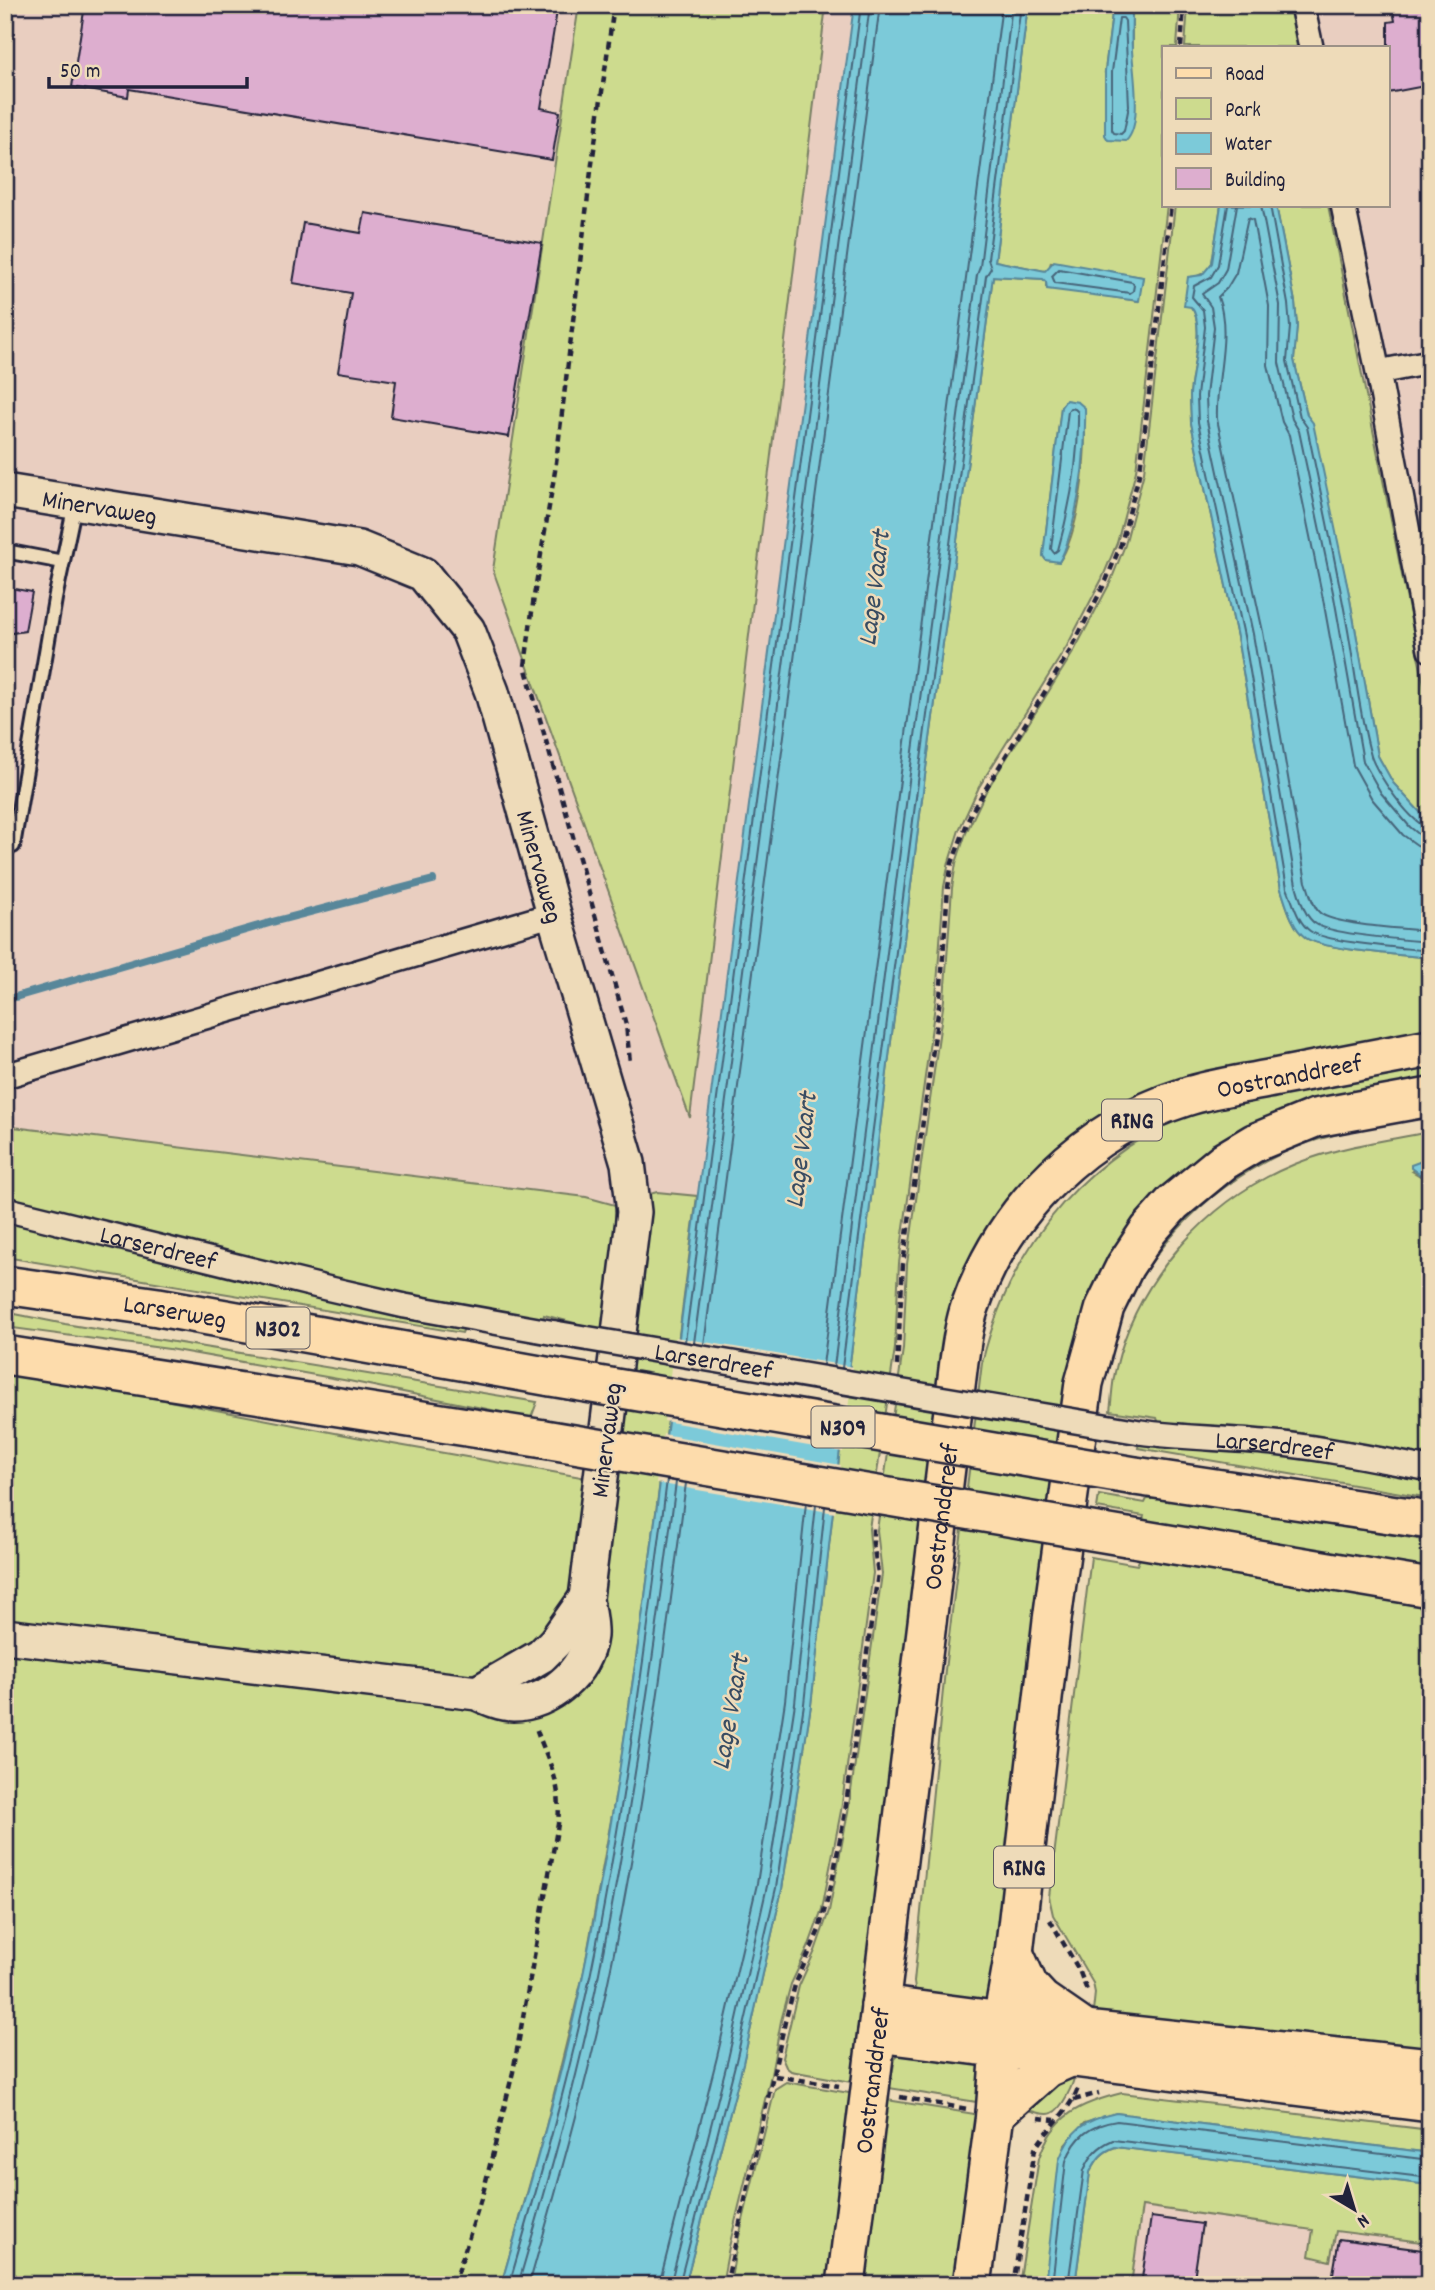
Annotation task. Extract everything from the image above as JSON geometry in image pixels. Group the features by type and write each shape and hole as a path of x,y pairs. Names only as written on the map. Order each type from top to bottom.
{"main road":[{"name":"Oostranddreef","path":"846,2285 959,1361 970,1307 986,1266 1002,1237 1035,1194 1059,1171 1119,1127 1153,1109 1186,1096 1430,1048"},
{"name":"Oostranddreef","path":"972,2285 995,2114 1001,2035 1014,1953 1052,1620 1084,1383 1105,1307 1125,1266 1149,1230 1173,1203 1215,1168 1254,1143 1315,1118 1430,1097"},
{"name":"Larserweg","path":"5,1285 158,1307 551,1377"},
{"name":"N309","path":"5,1355 544,1439 1430,1588"},
{"name":"Larserdreef","path":"551,1377 1135,1476 1430,1520"},
{"path":"1014,1953 1030,1986 1079,2049"},
{"path":"878,2019 1001,2035 1430,2103"},
{"path":"995,2114 1047,2068 1079,2049 1430,2067"}],"street":[{"path":"1303,5 1311,46"},
{"path":"1343,206 1378,372 1430,649"},
{"path":"1378,372 1430,362"},
{"name":"Minervaweg","path":"5,491 359,548 423,574 468,630 492,692 628,1163 634,1212 586,1598 560,1635 541,1656 477,1693 5,1636"},
{"path":"5,1076 554,914"},
{"name":"Larserdreef","path":"5,1209 405,1306 1140,1432 1311,1447 1430,1469"}],"lane":[{"path":"5,845 13,846 55,599 75,503"},
{"path":"5,551 63,562"}],"path":[{"path":"614,5 555,471 525,666 626,1025 630,1046 629,1071"},
{"path":"1181,46 1184,5"},
{"path":"896,1370 903,1264 942,986 952,863 971,813 1070,649 1106,581 1121,544 1140,471 1171,206"},
{"path":"726,2285 795,1985 820,1930 845,1812 878,1573 873,1543 875,1516"},
{"path":"454,2285 484,2189 513,2072 558,1824 558,1782 534,1722"},
{"path":"1013,2285 1035,2149 1077,2092 1079,2049 1088,2004 1087,1987 1049,1918"},
{"path":"775,2076 995,2114 1055,2120"}],"shaded area":[{"path":"5,5 854,5 697,1196 657,1192 615,1205 586,1197 5,1126"},
{"path":"1272,5 1430,5 1430,743 1312,206 1390,206 1390,46 1280,46"},
{"path":"1123,2180 1430,2218 1430,2285 1111,2285"}],"green space":[{"path":"579,5 826,5 690,1118 493,570"},
{"path":"1028,5 1113,5 1105,71 1132,47 1132,5 1180,5 1177,46 1162,46 1162,206 1167,206 1136,471 1117,543 1102,579 1067,646 979,787 959,830 949,862 944,887 936,998 899,1263 895,1348 869,1529 873,1573 841,1811 822,1909 791,1984 781,2021 722,2285 685,2285 743,2063 782,1889 811,1705 848,1378 924,783 993,276 1043,279 1046,287 1138,301 1143,277 1051,262 1049,269 1045,271 995,261","holes":["1061,407 1085,433 1084,464 1072,535 1059,562 1046,560 1043,556"]},
{"path":"1188,5 1289,5 1297,46 1185,46"},
{"path":"1175,206 1221,206 1212,263 1206,272 1193,278 1191,307 1198,336 1190,395 1191,423 1237,637 1281,889 1293,922 1306,938 1346,949 1430,958 1430,1040 1175,1092 986,1251 857,2083 791,2071 782,2058 799,1986 829,1911 848,1812 882,1574 877,1530 903,1349 907,1264 944,1000 956,863 966,833 986,791 1074,651 1110,583 1125,545 1144,472"},
{"path":"1276,206 1328,206 1430,715 1430,823 1393,783 1378,756 1349,594 1294,360 1297,326 1295,302"},
{"path":"1430,1057 1430,1089 1320,1109 1112,1265 992,2003 921,2001 914,1982 945,1670 982,1363 996,1317 1014,1275 1036,1237 1063,1203 1093,1173 1167,1123 1211,1103"},
{"path":"1430,1107 1430,1117 1344,1133 1294,1148 1261,1164 1203,1205 1154,1259 1135,1289 1107,1356 1099,1409 1092,1407 1105,1345 1126,1291 1144,1260 1190,1204 1218,1180 1281,1143 1329,1126"},
{"path":"5,1126 586,1197 615,1205 615,1250 605,1331 544,1315 543,1319 511,1316 413,1297 5,1200"},
{"path":"1430,1132 1430,1158 1422,1160 1412,1171 1430,1182 1430,1458 1159,1424 1157,1418 1110,1411 1116,1368 1126,1335 1141,1303 1159,1273 1207,1220 1234,1198 1295,1164 1345,1149"},
{"path":"657,1192 697,1196 645,1597 618,1781 584,1971 546,2126 501,2285 5,2285 5,1653 495,1709 560,1703 646,1195"},
{"path":"5,1221 465,1326 462,1333 5,1257"},
{"path":"5,1312 537,1402 531,1418 349,1381 169,1349 5,1327"},
{"path":"5,1373 76,1383 387,1443 587,1478 574,1584 569,1599 543,1639 479,1673 459,1676 5,1625"},
{"path":"1139,1442 1256,1451 1430,1480 1430,1498 1138,1448"},
{"path":"1099,1495 1145,1503 1147,1499 1166,1498 1430,1541 1430,1573 1155,1526 1143,1520 1144,1516 1097,1508"},
{"path":"1091,1557 1137,1565 1140,1558 1430,1604 1430,2054 1093,2012 1093,1983 1053,1915 1049,1897"},
{"path":"901,2052 988,2057 983,2103 889,2088 895,2059"},
{"path":"1075,2073 1067,2096 1056,2111 1046,2114 1028,2110 1048,2087"},
{"path":"786,2082 855,2094 831,2285 730,2285 736,2249 775,2089"},
{"path":"1122,2093 1430,2130 1430,2153 1116,2113 1084,2123 1065,2145 1045,2285 1019,2285 1039,2158 1045,2143 1052,2131 1070,2113 1094,2101"},
{"path":"887,2100 981,2115 955,2285 864,2285"},
{"path":"1116,2147 1430,2185 1430,2243 1336,2231 1330,2261 1309,2256 1313,2230 1142,2206 1131,2285 1075,2285 1090,2172 1100,2157"}],"water":[{"name":"Lage Vaart","path":"854,5 1028,5 995,261 1045,271 1054,261 1143,277 1139,301 1047,289 1043,279 993,276 924,783 848,1378 811,1705 782,1889 743,2063 685,2285 501,2285 546,2129 584,1970 624,1738 645,1597"},
{"path":"1113,5 1132,5 1136,111 1131,133 1126,141 1108,140 1105,135 1105,71"},
{"path":"1221,206 1276,206 1295,302 1297,326 1294,360 1307,415 1313,423 1349,594 1378,756 1393,783 1430,823 1430,958 1346,949 1306,938 1293,922 1281,889 1237,637 1191,423 1190,395 1198,336 1195,315 1191,307 1184,306 1188,277 1202,275 1212,263"},
{"path":"1066,400 1078,402 1085,408 1085,438 1081,483 1072,527 1059,562 1046,560 1043,556 1061,407"},
{"path":"1430,1158 1430,1182 1411,1168 1411,1165"},
{"path":"1116,2113 1430,2153 1430,2185 1115,2147 1100,2156 1090,2172 1075,2285 1045,2285 1059,2160 1068,2141 1080,2127"}],"pier":[{"path":"675,1337 853,1367 843,1452 664,1421"},
{"path":"663,1434 841,1465 835,1513 656,1483"}],"building":[{"path":"85,5 558,5 541,108 560,112 552,160 129,89 128,97 72,87"},
{"path":"1392,5 1430,5 1430,85 1390,93 1388,22 1395,21"},
{"path":"365,213 542,243 509,437 391,417 396,381 338,372 351,293 293,283 303,223 361,233"},
{"path":"5,587 32,592 25,631 5,634"},
{"path":"1151,2217 1202,2224 1193,2285 1141,2285"},
{"path":"1339,2239 1430,2251 1430,2285 1331,2285"}],"waterway":[{"path":"5,1000 276,921 433,880"}]}
